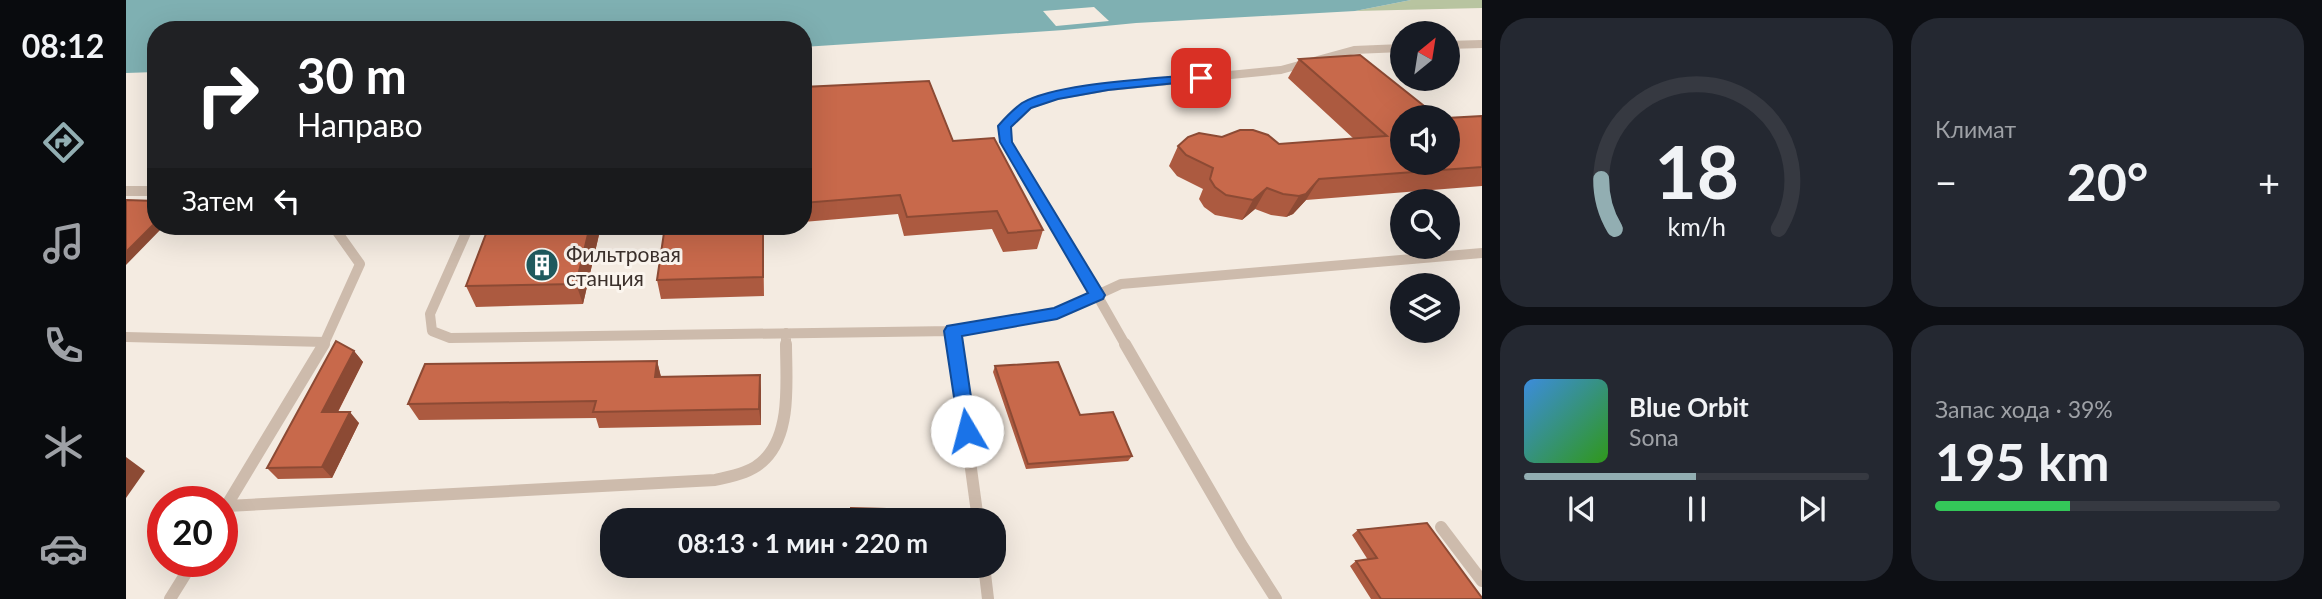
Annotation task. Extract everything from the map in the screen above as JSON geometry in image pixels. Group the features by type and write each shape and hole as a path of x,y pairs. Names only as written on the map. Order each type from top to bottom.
{"lane":[{"path":"1460,45 1482,44"},
{"path":"1276,599 1241,544 1006,142 1004,126 1027,106 1056,96 1108,87 1281,70 1354,50 1390,48"},
{"path":"126,191 147,191"},
{"path":"238,487 325,342 360,264 339,235"},
{"path":"464,235 430,314 432,331 450,338 953,331 1057,313 1121,284 1482,253"},
{"path":"953,331 976,508"},
{"path":"238,509 715,480 754,469 775,449 782,427 786,333"},
{"path":"126,337 325,342"},
{"path":"1441,527 1482,581"},
{"path":"170,599 184,577"},
{"path":"986,578 988,599"}],"green space":[{"path":"1411,0 1482,0 1482,8 1355,11"}],"water":[{"path":"126,0 1411,0 1355,11 1136,23 812,46 812,21 147,21 147,72 126,73"}],"pier":[{"path":"1094,7 1109,21 1056,26 1043,11"}],"building":[{"path":"1360,55 1390,79 1390,91 1405,91 1423,105 1390,105 1390,174 1319,179 1306,194 1299,196 1267,188 1253,200 1226,195 1215,187 1210,179 1213,168 1186,155 1178,146 1188,137 1199,133 1222,137 1240,130 1253,130 1268,135 1279,144 1387,136 1299,59"},
{"path":"929,81 953,141 994,138 1043,230 1008,233 997,211 907,217 900,195 812,202 812,87"},
{"path":"1482,116 1482,167 1460,169 1460,117"},
{"path":"126,200 147,201 147,231 126,252"},
{"path":"486,235 588,235 576,284 466,286"},
{"path":"664,235 763,235 763,277 657,280"},
{"path":"336,341 354,351 322,412 350,412 322,467 267,468"},
{"path":"657,361 655,377 760,375 759,409 593,412 596,401 408,404 425,364"},
{"path":"1058,362 1080,415 1113,412 1132,456 1028,464 995,366"},
{"path":"1427,523 1482,599 1381,599 1356,561 1377,558 1358,530"}],"place":[{"name":"Фильтровая станция","path":"542,265"}],"route":[{"path":"967,431 953,331 1057,313 1097,295 1006,142 1004,126 1027,106 1056,96 1108,87 1201,78"}]}
